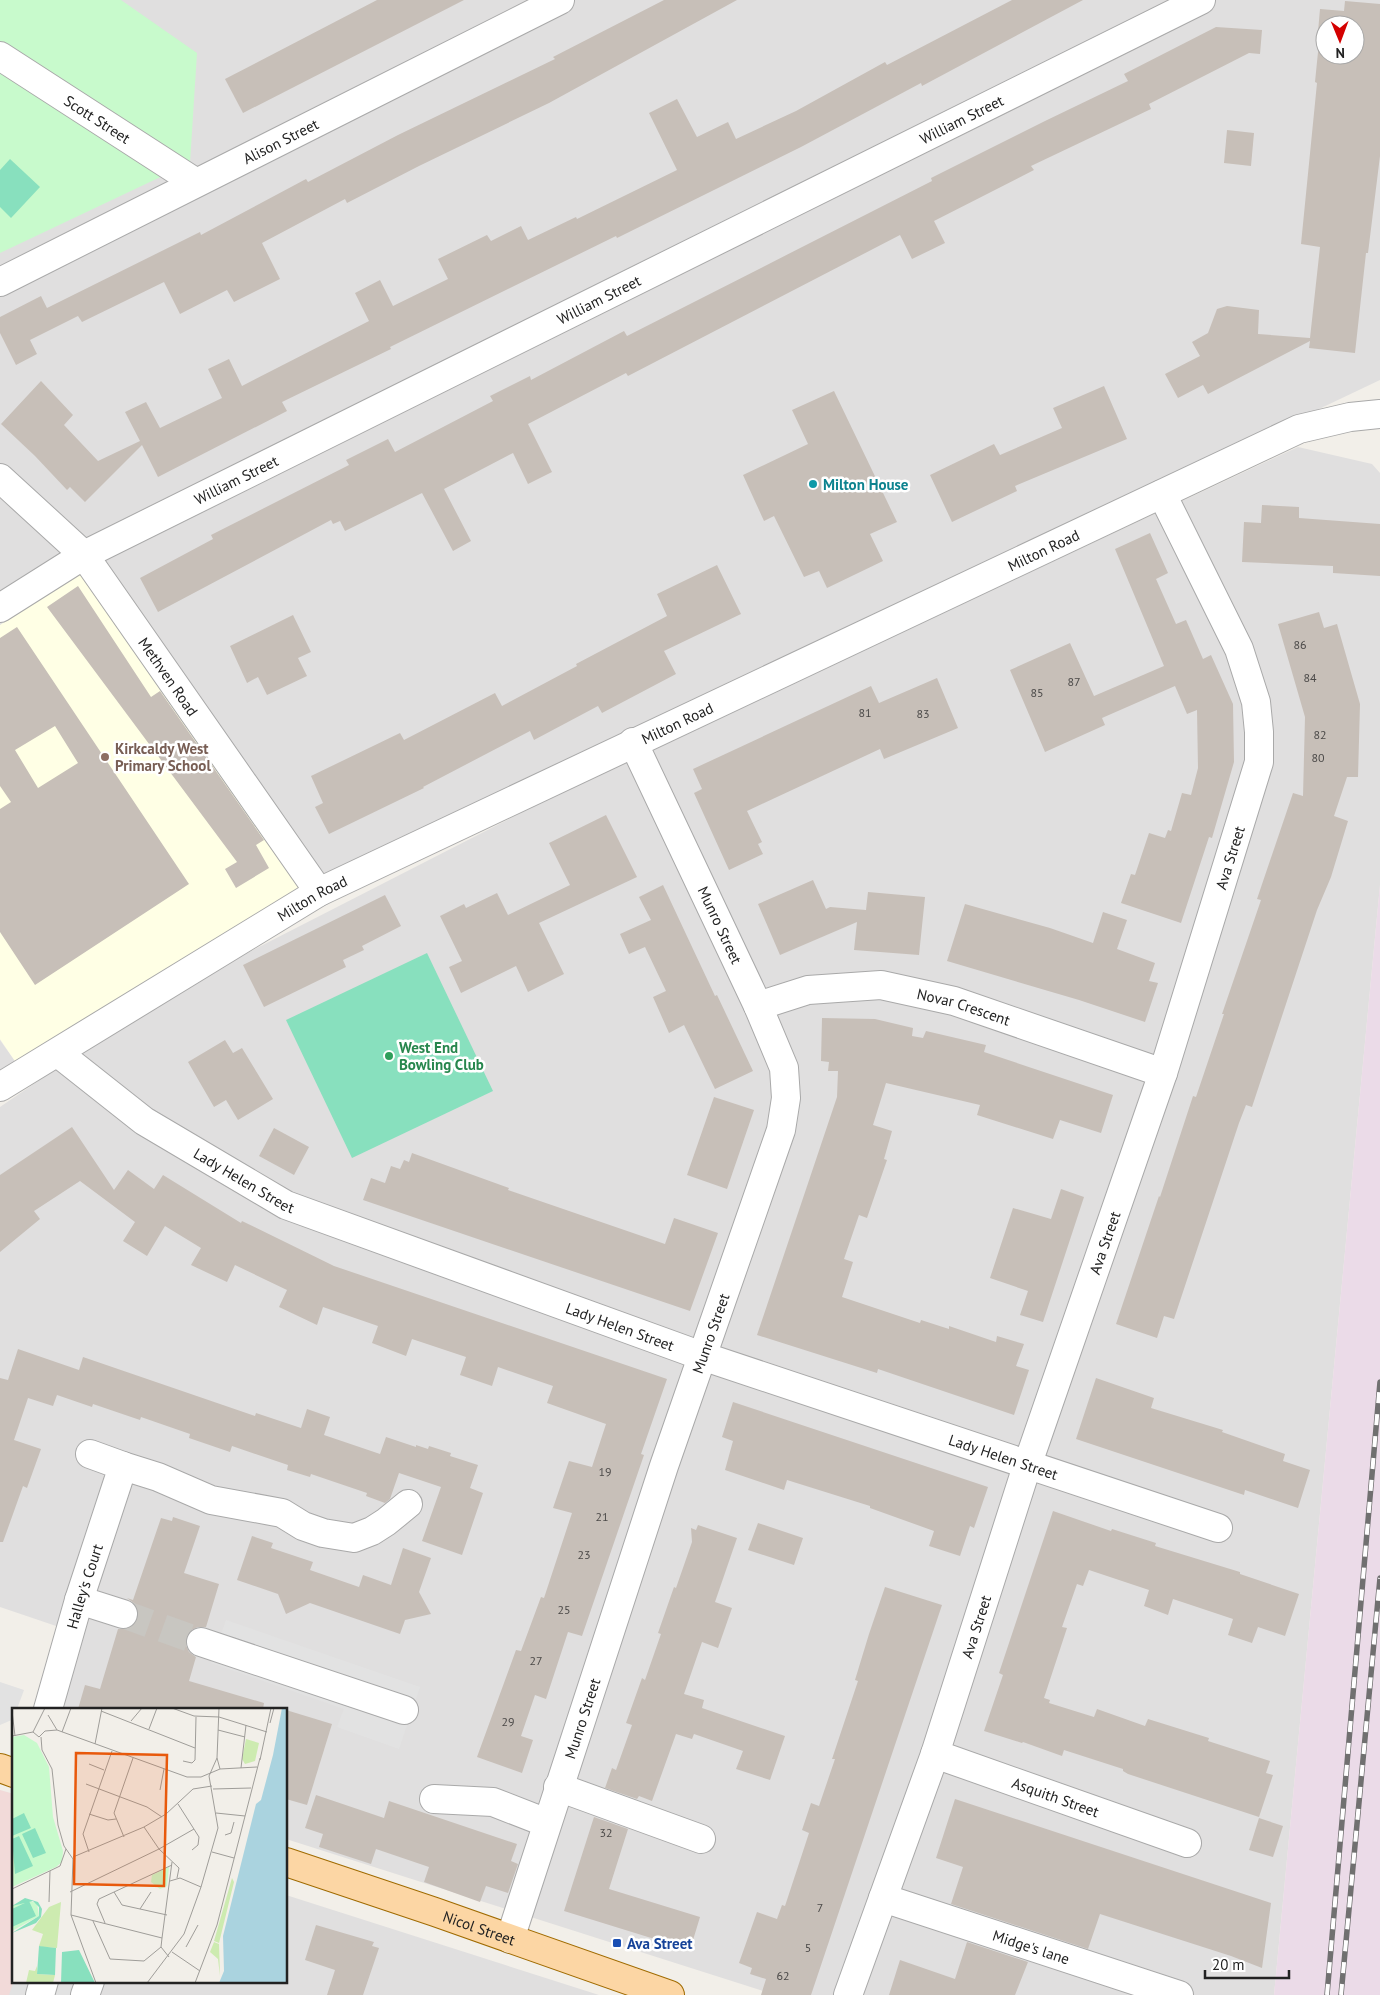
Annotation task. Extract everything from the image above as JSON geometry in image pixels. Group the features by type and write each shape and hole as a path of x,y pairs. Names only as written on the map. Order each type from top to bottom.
{"main road":[{"path":"0,1768 12,1772"},
{"name":"Nicol Street","path":"288,1863 664,1994"}],"street":[{"name":"Alison Street","path":"0,282 195,182 560,0"},
{"name":"William Street","path":"0,608 84,555 1200,0"},
{"name":"Scott Street","path":"0,56 195,182"},
{"name":"Milton Road","path":"0,1088 319,892 1298,429 1350,417 1380,414"},
{"name":"Methven Road","path":"0,478 84,555 319,892"},
{"name":"Ava Street","path":"848,1995 935,1754 1027,1466 1163,1074 1259,762 1256,702 1239,649 1162,494"},
{"name":"Munro Street","path":"510,1939 558,1787 702,1356 751,1220 782,1122 786,1098 784,1068 758,1006 633,742"},
{"name":"Novar Crescent","path":"758,1006 808,990 881,986 954,1001 1163,1074"},
{"name":"Lady Helen Street","path":"58,1053 144,1121 286,1206 702,1356 1027,1466 1218,1528"},
{"path":"90,1454 158,1477 211,1500 282,1513 303,1526 323,1533 354,1538 372,1531 408,1504"},
{"name":"Halley's Court","path":"48,1708 79,1600 123,1466"},
{"path":"79,1600 122,1614"},
{"path":"201,1642 404,1710"},
{"name":"Asquith Street","path":"935,1754 1181,1841"},
{"path":"558,1787 701,1839"},
{"path":"434,1798 493,1802 547,1823"},
{"name":"Midge's lane","path":"883,1898 1179,1995"},
{"path":"40,1995 44,1982"},
{"path":"85,1995 90,1982"}],"shaded area":[{"path":"0,0 1380,0 1380,380 304,890 0,625"},
{"path":"1298,447 1372,464 1380,473 1380,885 1274,1995 776,1995 288,1840 288,1708 35,1708 62,1628 0,1607 0,1107 163,996 603,771"},
{"name":"Kirkcaldy West Primary School","path":"79,571 304,890 17,1064 0,1039 0,625"},
{"path":"1380,885 1380,1995 1274,1995"},
{"path":"0,1040 17,1064 0,1079"},
{"path":"226,1620 420,1687 399,1749 337,1727 344,1709 211,1663"},
{"path":"0,1682 24,1690 17,1708 12,1708 12,1720 0,1725"},
{"path":"0,1790 12,1793 12,1982 75,1982 70,1995 0,1995"},
{"path":"288,1896 599,1995 95,1995 100,1982 288,1982"},
{"path":"13,1982 75,1982 70,1995 9,1995"}],"green space":[{"path":"0,0 121,0 197,53 190,163 0,253"},
{"path":"10,159 40,187 11,218 0,207 0,170"},
{"name":"West End Bowling Club","path":"427,953 493,1091 352,1158 286,1020"}],"building":[{"path":"377,0 464,0 243,113 225,79"},
{"path":"664,0 737,0 549,103 347,203 345,199 262,243 280,279 234,302 227,290 180,314 164,282 82,322 78,316 30,340 37,354 16,365 0,333 0,317 41,296 47,308 200,232 201,235 306,179 308,182 398,135 555,59 553,57"},
{"path":"1012,0 1083,0 922,86 921,83 801,147 390,347 391,349 282,402 287,411 158,477 142,445 85,502 70,487 67,490 1,424 41,381 73,415 64,425 98,461 140,441 125,412 146,402 160,428 222,398 208,369 229,359 242,386 369,321 355,293 380,280 393,306 448,279 438,259 487,235 491,241 521,226 528,240 576,217 577,219 677,170 649,113 677,99 697,137 728,122 736,139 796,111 885,62 887,65"},
{"path":"1345,1 1380,4 1380,156 1368,253 1366,253 1355,353 1309,348 1310,341 1208,394 1203,385 1178,398 1165,374 1200,356 1192,342 1208,333 1217,309 1227,306 1259,310 1258,334 1310,338 1320,247 1301,244 1317,83 1315,82 1317,65 1365,65 1365,15 1319,15 1320,9 1344,11"},
{"path":"1216,27 1262,30 1260,54 1249,53 1149,104 1151,109 1031,166 1034,170 934,221 945,243 912,259 900,235 628,376 626,373 528,424 552,472 528,484 513,453 444,489 471,541 453,551 422,493 345,531 340,521 333,524 331,520 158,612 140,578 213,539 211,535 349,465 346,460 388,439 395,452 493,401 490,396 530,376 531,380 624,331 627,336 932,181 931,178 1128,81 1124,74"},
{"path":"1227,130 1254,133 1251,166 1224,163"},
{"path":"1104,386 1127,439 1015,486 1017,491 952,522 930,475 994,444 1000,455 1062,428 1053,408"},
{"name":"Milton House","path":"834,391 897,522 870,534 883,561 827,588 819,571 804,577 774,516 764,521 743,475 808,444 792,410"},
{"path":"1262,505 1299,507 1299,518 1380,524 1380,576 1333,573 1333,566 1242,562 1244,522 1261,523"},
{"path":"1150,533 1168,573 1156,579 1176,624 1186,620 1203,659 1211,655 1233,704 1234,762 1212,838 1209,837 1181,923 1121,903 1131,874 1135,875 1149,833 1165,838 1168,830 1171,831 1182,793 1191,795 1198,768 1197,710 1187,714 1175,686 1102,718 1105,725 1045,752 1010,670 1070,643 1094,696 1164,666 1115,549"},
{"path":"717,565 741,614 664,651 676,674 602,713 598,706 534,740 530,731 424,788 329,834 315,807 323,803 311,776 400,733 404,740 495,693 502,706 667,616 657,594"},
{"path":"78,586 151,697 160,691 264,840 256,845 269,868 236,888 225,869 237,862 47,607"},
{"path":"1319,612 1324,628 1337,624 1360,704 1358,777 1347,777 1334,816 1348,821 1331,877 1317,910 1252,1107 1246,1105 1239,1123 1174,1319 1164,1316 1157,1338 1116,1324 1193,1096 1196,1097 1224,1014 1222,1014 1261,900 1257,899 1293,793 1303,796 1305,717 1278,624"},
{"path":"293,615 311,652 298,658 307,676 267,695 258,677 247,683 230,646"},
{"path":"17,627 189,884 35,985 0,932 0,809 11,802 0,786 0,638","holes":["55,726 78,763 38,788 15,750"]},
{"path":"937,678 958,728 884,759 880,749 747,811 762,842 758,844 763,854 729,870 694,793 702,789 693,769 871,686 879,703"},
{"path":"606,815 637,877 539,923 564,974 528,992 516,966 461,993 449,967 462,961 440,916 464,904 466,908 497,893 508,915 570,885 549,843"},
{"path":"813,880 826,909 830,907 866,910 868,892 925,897 919,955 854,950 857,922 780,955 758,904"},
{"path":"663,885 715,996 717,995 753,1071 715,1089 684,1025 669,1033 653,997 666,991 645,947 629,954 620,934 651,920 639,897"},
{"path":"385,895 401,926 362,946 364,950 343,960 346,967 264,1007 243,965"},
{"path":"965,904 1050,928 1093,943 1103,912 1127,920 1117,949 1155,963 1149,981 1158,983 1145,1022 1079,1000 947,961"},
{"path":"822,1018 875,1019 913,1028 912,1036 923,1038 926,1031 986,1045 984,1052 1113,1095 1101,1133 1060,1120 1053,1139 977,1115 980,1105 886,1083 873,1125 892,1131 884,1159 887,1160 867,1218 859,1215 844,1259 853,1262 842,1297 920,1323 921,1320 949,1329 949,1326 996,1342 997,1336 1024,1344 1016,1366 1029,1370 1014,1415 878,1369 877,1373 757,1335 837,1097 838,1071 828,1071 829,1062 821,1061"},
{"path":"225,1040 233,1053 242,1048 273,1099 238,1120 226,1100 214,1107 188,1062"},
{"path":"714,1097 754,1110 727,1189 687,1175"},
{"path":"72,1127 114,1190 128,1170 154,1189 163,1175 241,1223 242,1221 334,1266 667,1379 641,1454 644,1455 582,1636 568,1632 546,1699 535,1695 521,1736 533,1740 522,1773 477,1757 516,1650 521,1651 541,1597 544,1598 572,1513 553,1508 569,1461 592,1467 606,1424 547,1403 553,1386 498,1367 492,1386 460,1375 466,1357 412,1339 406,1356 372,1343 378,1326 323,1307 317,1325 279,1307 287,1290 235,1265 227,1282 191,1265 201,1248 165,1226 147,1256 123,1241 135,1222 80,1181 34,1211 40,1219 0,1252 0,1175"},
{"path":"274,1128 309,1147 294,1175 259,1156"},
{"path":"412,1153 509,1188 508,1190 665,1244 674,1218 718,1233 690,1311 363,1200 371,1178 385,1183 391,1166 400,1169 404,1160 409,1162"},
{"path":"1061,1189 1084,1197 1043,1322 1020,1315 1028,1291 990,1278 1013,1208 1051,1219"},
{"path":"18,1349 79,1370 83,1357 255,1416 256,1413 301,1428 307,1409 330,1417 324,1435 380,1454 386,1437 416,1447 416,1445 428,1449 429,1446 451,1453 450,1456 478,1465 470,1488 483,1493 462,1555 422,1541 441,1487 399,1473 390,1499 385,1503 366,1496 367,1493 311,1474 310,1477 287,1470 288,1465 232,1446 230,1452 189,1438 190,1434 141,1417 140,1420 93,1404 92,1407 57,1395 53,1406 28,1398 14,1440 41,1449 27,1488 23,1486 3,1542 0,1542 0,1378 8,1380"},
{"path":"1096,1378 1154,1398 1151,1408 1223,1430 1222,1432 1285,1454 1283,1461 1310,1470 1298,1508 1245,1490 1244,1495 1076,1439"},
{"path":"733,1402 988,1487 974,1528 970,1526 960,1556 929,1546 934,1531 870,1508 870,1506 787,1480 784,1490 725,1470 733,1441 722,1437"},
{"path":"1053,1511 1111,1531 1112,1529 1156,1543 1155,1546 1240,1572 1240,1574 1299,1594 1285,1636 1258,1627 1252,1643 1228,1635 1233,1619 1173,1599 1168,1615 1144,1606 1149,1590 1089,1570 1083,1586 1077,1584 1062,1627 1067,1628 1044,1698 1050,1700 1049,1703 1094,1717 1097,1709 1145,1726 1148,1719 1209,1738 1208,1741 1270,1761 1266,1773 1273,1775 1259,1817 1128,1774 1123,1769 1064,1750 1062,1756 984,1731 1003,1675 999,1673"},
{"path":"173,1517 200,1526 184,1573 219,1584 206,1627 198,1627 191,1630 186,1638 189,1652 196,1657 189,1681 264,1703 263,1708 78,1708 85,1685 100,1689 118,1629 127,1629 133,1626 138,1619 138,1610 135,1604 127,1598 133,1600 161,1518 172,1521"},
{"path":"758,1523 803,1538 794,1565 748,1550"},
{"path":"698,1525 737,1538 715,1602 732,1608 718,1648 702,1642 684,1694 704,1700 702,1708 785,1736 770,1780 736,1769 743,1751 694,1734 692,1739 676,1734 652,1801 639,1796 637,1799 605,1788 612,1768 616,1770 632,1725 626,1723 642,1678 645,1680 661,1634 658,1633 692,1542 691,1528 696,1530"},
{"path":"252,1536 273,1543 271,1548 313,1562 310,1570 359,1587 363,1575 391,1585 403,1548 431,1558 419,1592 431,1614 405,1620 400,1634 310,1603 286,1614 278,1594 237,1580"},
{"path":"885,1587 942,1605 811,1995 761,1995 766,1979 750,1974 752,1968 739,1963 757,1912 777,1919 782,1905 785,1906 809,1833 802,1830 811,1803 819,1806 835,1759 832,1759 858,1681 855,1680"},
{"path":"288,1711 332,1724 307,1805 288,1800"},
{"path":"316,1795 384,1818 389,1801 517,1844 511,1861 518,1864 508,1893 486,1886 480,1902 424,1882 429,1867 376,1849 371,1864 319,1847 323,1834 305,1828"},
{"path":"955,1799 1271,1903 1262,1968 1231,1956 1100,1914 1088,1949 951,1904 963,1867 936,1858"},
{"path":"594,1817 628,1829 609,1889 700,1917 690,1950 564,1911"},
{"path":"1259,1818 1283,1826 1273,1857 1249,1850"},
{"path":"316,1925 374,1942 372,1946 379,1948 363,1995 327,1995 335,1970 305,1960"},
{"path":"967,1942 1028,1962 1015,1995 889,1995 900,1960 955,1979"}],"tunnel":[{"path":"123,1614 201,1642"}],"railway":[{"path":"1327,1995 1380,1382"},
{"path":"1341,1995 1380,1578"}],"place":[{"name":"Milton House","path":"813,484"},
{"name":"Kirkcaldy West Primary School","path":"105,757"},
{"name":"West End Bowling Club","path":"389,1056"},
{"name":"Ava Street","path":"617,1943"}]}
